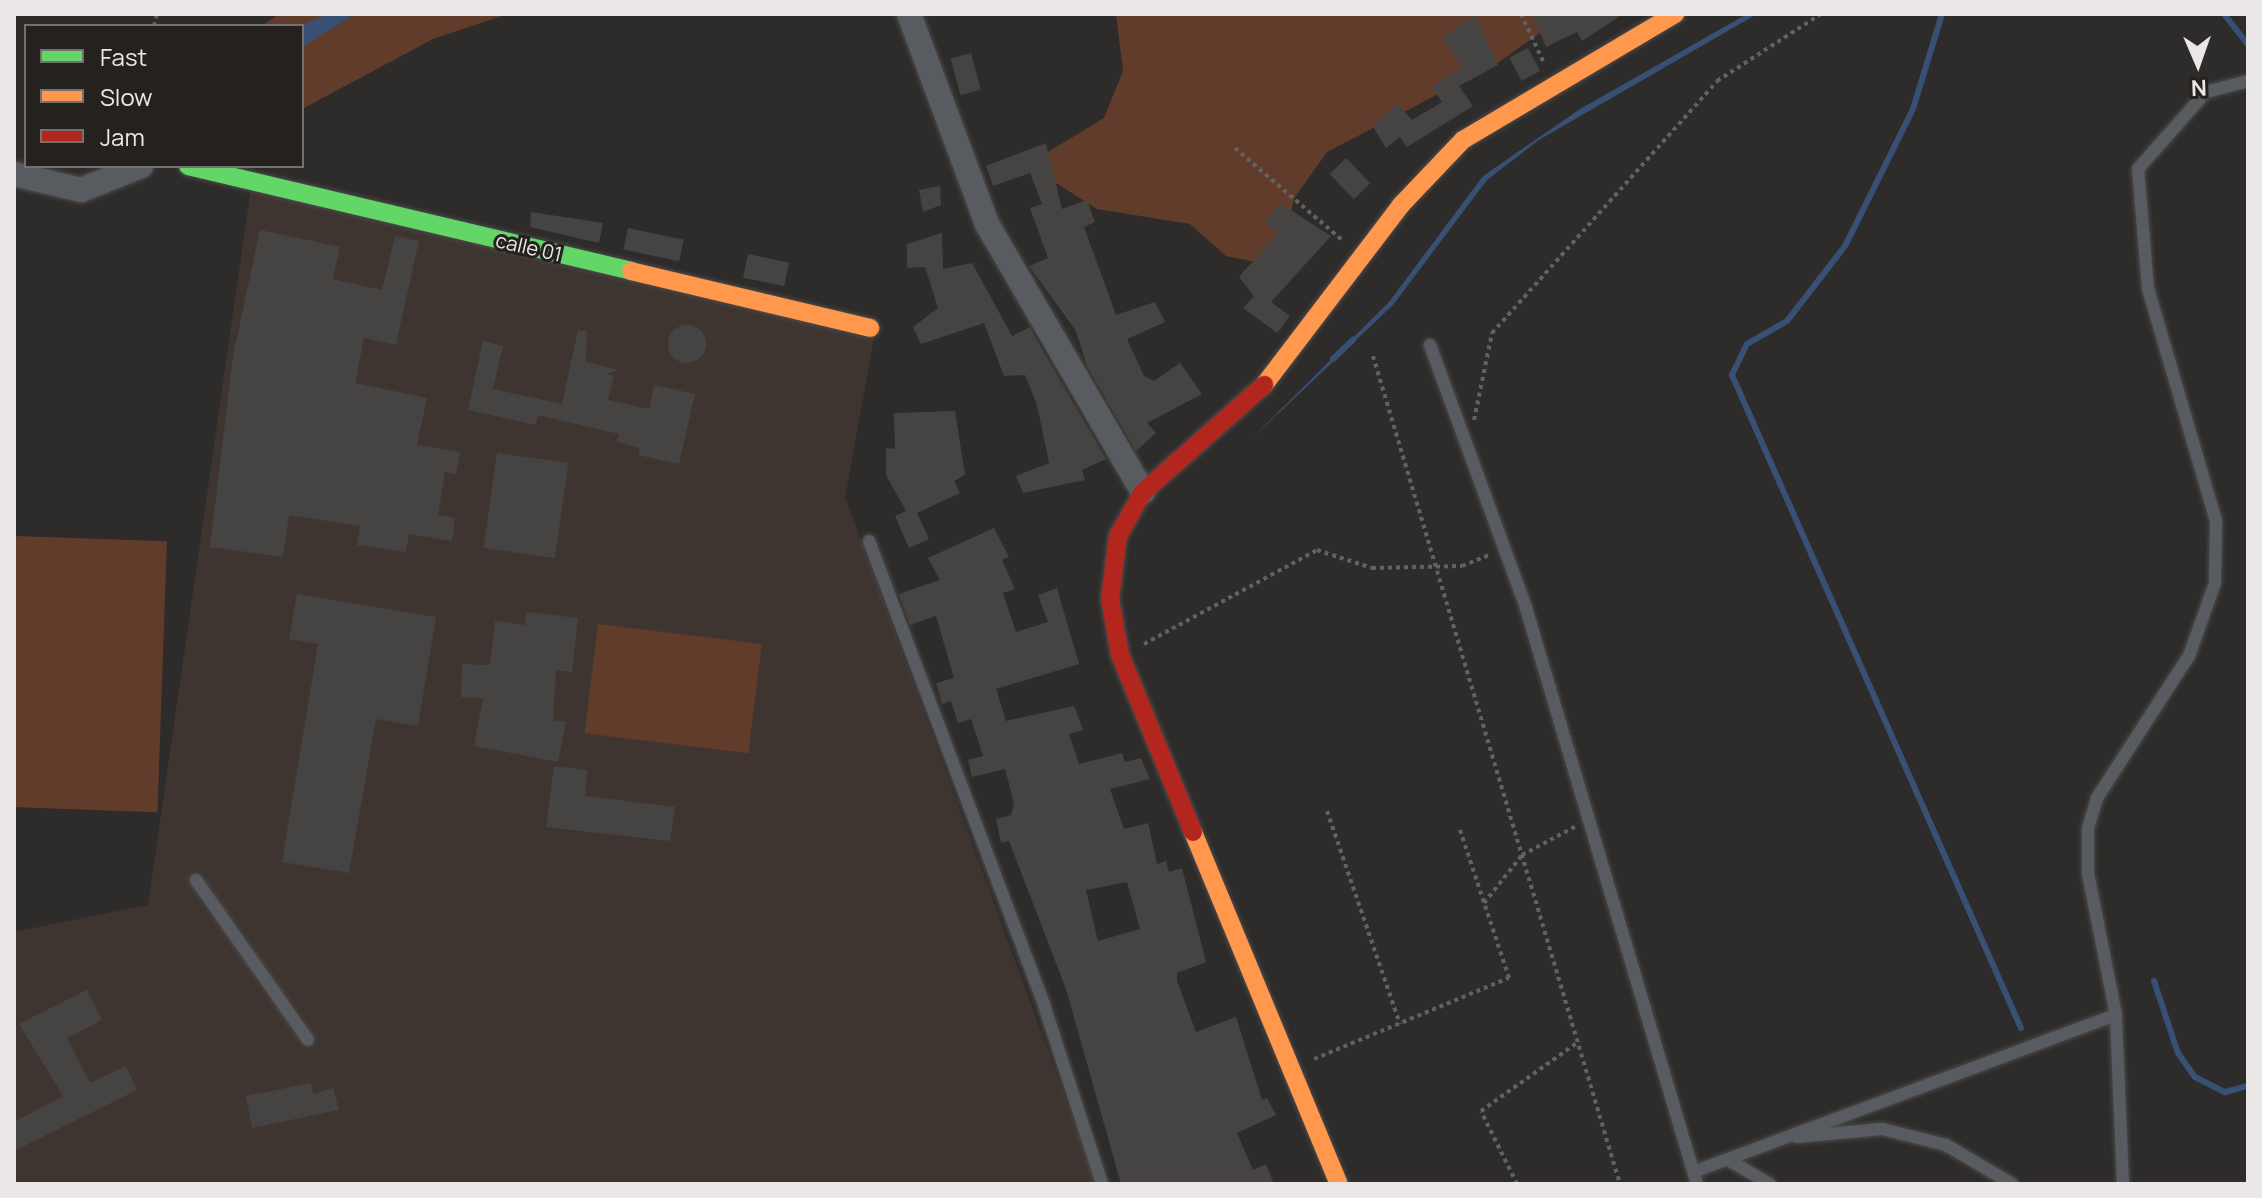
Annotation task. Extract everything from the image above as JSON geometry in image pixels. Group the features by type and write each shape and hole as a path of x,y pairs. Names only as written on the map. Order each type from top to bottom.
{"street":[{"path":"909,14 987,224 1143,492"},
{"path":"1339,1184 1120,655 1110,564 1143,492 1284,368 1401,205 1463,140 1553,83 1675,14"},
{"path":"14,174 81,190 136,168"},
{"name":"calle 01","path":"196,168 870,328"}],"lane":[{"path":"2123,1184 2116,1015 2088,873 2088,828 2097,798 2189,656 2215,583 2216,521 2148,288 2138,169 2206,92 2248,81"},
{"path":"1430,345 1504,549 1695,1178 1789,1136 2116,1015"},
{"path":"869,541 1044,1005 1102,1184"},
{"path":"196,880 308,1040"},
{"path":"1789,1136 1882,1129 1946,1145 2012,1184"},
{"path":"1730,1161 1770,1184"}],"path":[{"path":"1521,14 1553,83"},
{"path":"1468,449 1492,333 1717,81 1821,14"},
{"path":"1235,148 1364,256"},
{"path":"1373,356 1620,1184"},
{"path":"1120,655 1317,550 1372,568 1436,567 1504,549"},
{"path":"1327,811 1400,1024"},
{"path":"1484,903 1522,855 1588,819"},
{"path":"1293,1068 1509,978 1459,827"},
{"path":"1517,1184 1481,1111 1578,1042"}],"shaded area":[{"path":"279,14 508,14 433,39 304,108 304,24 265,24"},
{"path":"1116,14 1567,14 1496,64 1327,152 1295,197 1280,249 1256,262 1226,256 1190,224 1097,209 1053,181 1048,152 1104,118 1123,71"},
{"path":"251,188 874,338 845,497 1097,1184 14,1184 14,932 148,905"},
{"path":"14,536 167,541 157,812 14,807"},
{"path":"598,624 762,644 748,753 585,733"}],"water":[{"path":"327,14 355,14 304,46 304,24"},
{"path":"1747,14 1757,14 1539,140 1487,180 1393,305 1248,442 1389,302 1483,176 1580,109"}],"building":[{"path":"1532,14 1623,14 1582,41 1577,32 1546,47"},
{"path":"1476,15 1498,65 1459,86 1473,106 1407,147 1400,137 1386,148 1372,125 1398,104 1412,120 1442,102 1432,87 1462,67 1442,37"},
{"path":"1528,48 1540,71 1522,81 1509,58"},
{"path":"971,53 981,90 961,95 951,58"},
{"path":"1046,143 1062,209 1087,200 1095,222 1084,227 1116,315 1155,302 1165,322 1127,339 1144,376 1154,381 1180,363 1202,394 1147,423 1156,433 1136,451 1087,366 1076,331 1029,266 1048,258 1030,208 1042,204 1030,173 993,186 986,166"},
{"path":"1346,158 1370,183 1354,199 1329,174"},
{"path":"940,186 941,205 923,212 919,190"},
{"path":"1280,203 1331,236 1271,302 1290,316 1277,333 1243,308 1254,296 1239,277 1278,233 1264,222"},
{"path":"531,212 603,223 599,243 530,227"},
{"path":"628,228 684,240 679,261 623,250"},
{"path":"260,230 340,247 333,279 382,290 395,236 419,241 396,345 364,338 355,383 427,398 417,445 460,452 456,474 445,472 438,515 455,518 452,541 409,534 406,552 357,545 360,526 289,515 283,557 210,547 233,356"},
{"path":"942,233 943,269 972,263 1012,336 1030,327 1106,459 1082,470 1085,480 1023,493 1016,476 1049,463 1037,405 1025,375 1004,376 984,323 921,344 913,327 938,308 925,267 907,268 907,244"},
{"path":"748,254 789,263 784,286 743,277"},
{"path":"687,325 700,331 706,344 700,357 687,363 674,357 668,344 674,331"},
{"path":"578,330 587,331 586,362 619,370 605,374 614,376 608,400 649,409 654,385 695,394 679,464 638,455 640,448 617,442 619,434 538,415 536,425 468,410 483,341 503,346 493,389 562,404"},
{"path":"955,411 965,475 954,481 960,493 917,513 929,539 909,548 895,516 906,511 886,475 886,448 895,449 894,413"},
{"path":"497,453 568,463 555,558 484,548"},
{"path":"994,528 1009,557 1002,560 1015,589 1003,593 1016,632 1048,622 1038,595 1057,588 1079,664 996,689 1006,721 1074,706 1083,730 1069,734 1079,764 1122,753 1125,762 1141,758 1150,779 1110,789 1124,829 1148,823 1157,864 1166,861 1169,872 1182,868 1206,962 1177,973 1177,981 1196,1032 1236,1017 1262,1100 1267,1098 1276,1115 1237,1133 1253,1170 1266,1164 1274,1184 1121,1184 1066,989 1009,841 1001,843 996,819 1011,815 1014,803 1005,769 972,777 968,760 983,756 971,719 958,723 951,701 942,704 936,683 954,678 936,616 910,625 899,594 940,580 928,558","holes":["1127,882 1140,929 1098,941 1086,890"]},
{"path":"297,594 436,617 418,726 376,719 349,873 282,862 318,644 289,639"},
{"path":"526,612 578,618 572,672 556,670 553,720 566,722 558,762 474,746 483,698 461,697 462,664 490,665 495,621 525,625"},
{"path":"554,766 587,770 585,796 675,807 670,841 546,827"},
{"path":"87,990 102,1020 67,1038 90,1083 126,1066 137,1090 14,1151 14,1122 63,1096 19,1024"},
{"path":"311,1083 313,1094 333,1088 339,1110 252,1128 246,1096"}],"waterway":[{"path":"1942,14 1913,109 1845,246 1787,321 1747,344 1732,375 2021,1028"},
{"path":"2224,14 2248,45"},
{"path":"1333,359 1353,340"},
{"path":"2154,981 2178,1053 2195,1077 2225,1092 2248,1086"}],"traffic: fast":[{"path":"196,168 631,271"}],"traffic: slow":[{"path":"1264,385 1401,205 1463,140 1675,14"},
{"path":"631,271 870,328"},
{"path":"1193,832 1339,1184"}],"traffic: jam":[{"path":"1193,832 1120,655 1110,599 1118,536 1143,492 1264,385"}]}
